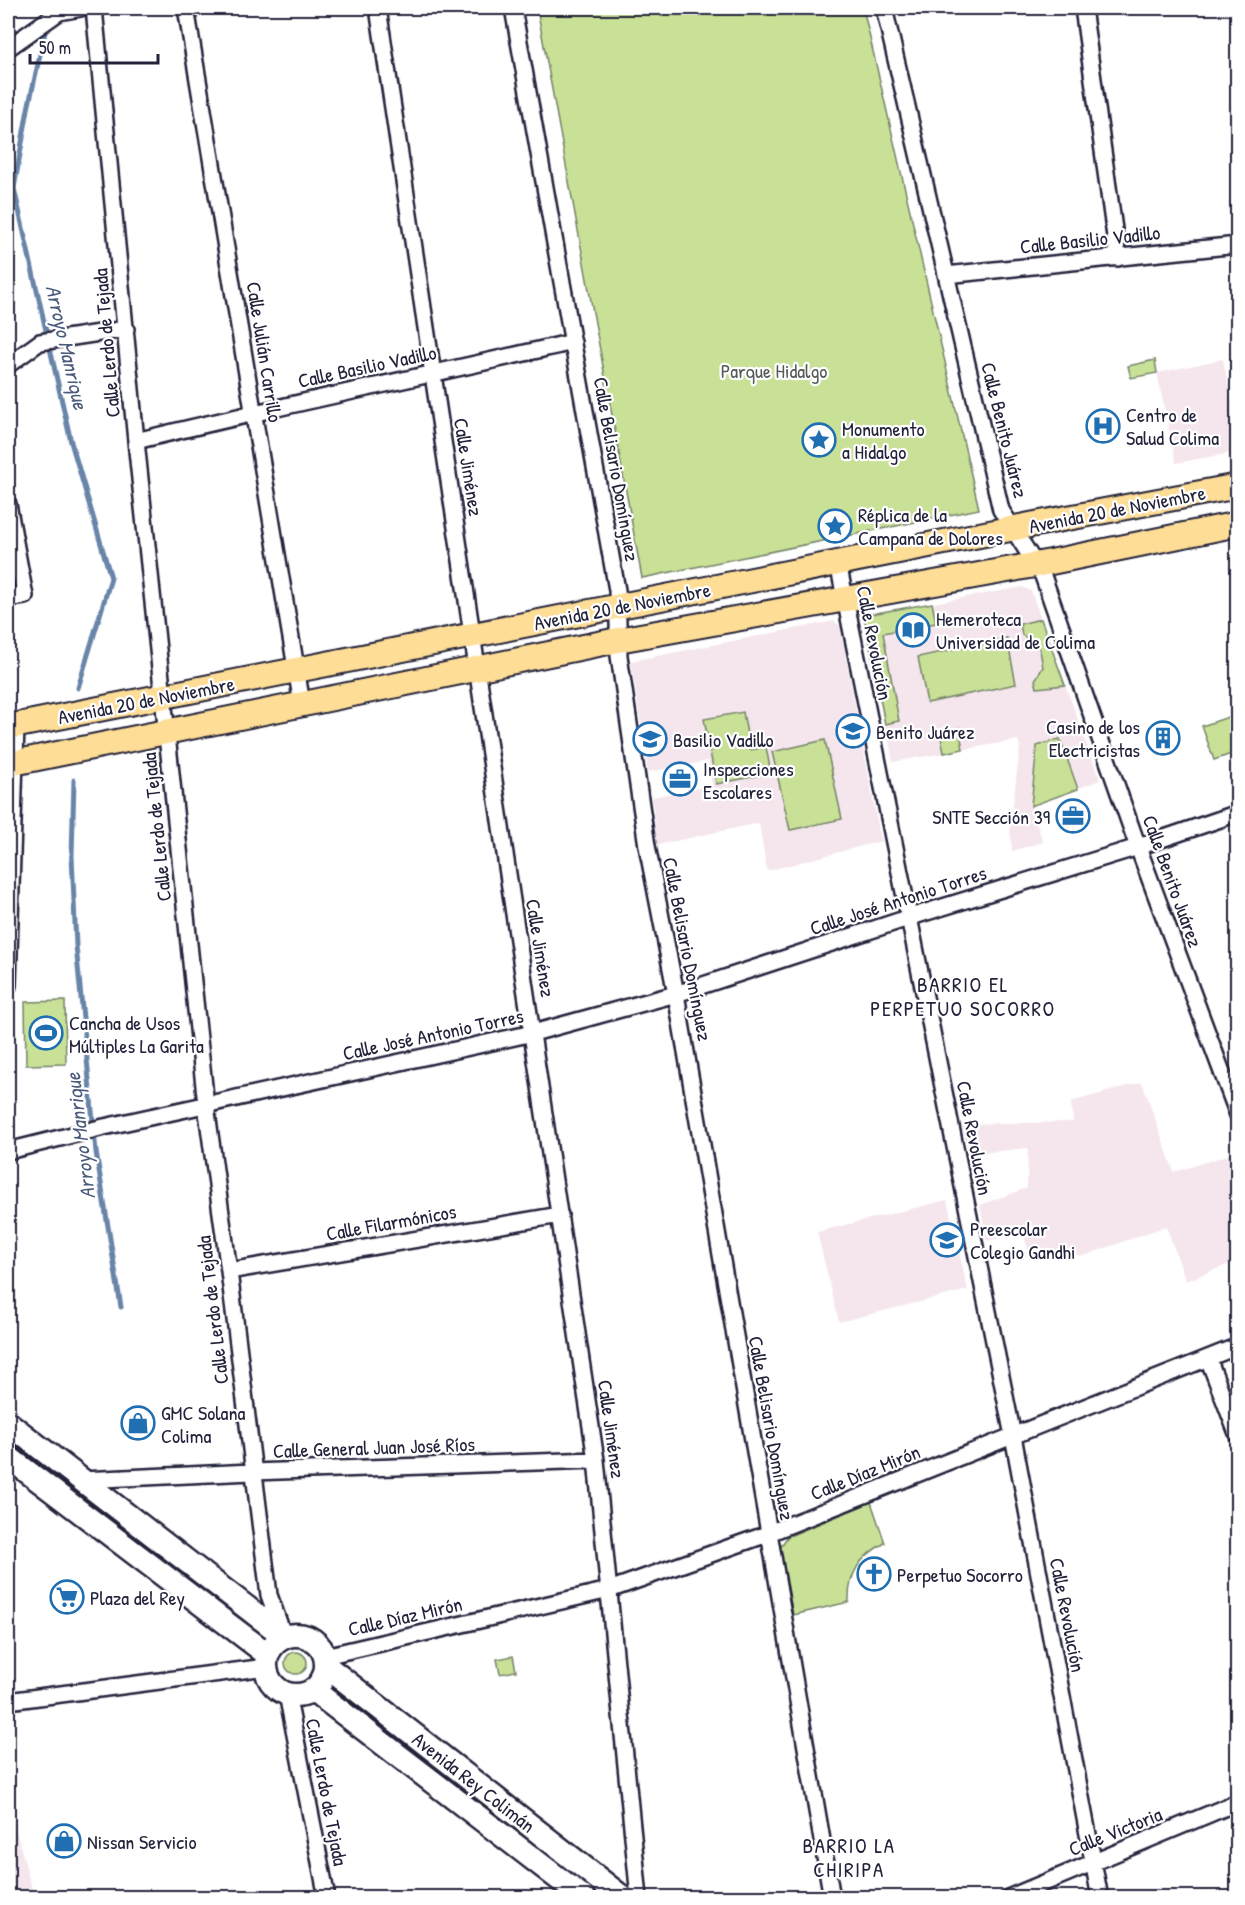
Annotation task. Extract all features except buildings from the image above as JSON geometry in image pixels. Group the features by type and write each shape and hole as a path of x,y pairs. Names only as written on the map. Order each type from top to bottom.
{"main road":[{"name":"Avenida 20 de Noviembre","path":"12,726 1013,528 1238,486"},
{"name":"Avenida 20 de Noviembre","path":"11,763 618,640 1036,564 1238,524"},
{"path":"13,1432 81,1480 285,1637"},
{"path":"8,1457 267,1661"},
{"path":"303,1636 318,1645 326,1661 320,1683 313,1690 296,1695 287,1694 272,1684 267,1661 277,1641 285,1637 303,1636"},
{"name":"Avenida Rey Colimán","path":"326,1661 623,1898"},
{"name":"Avenida Rey Colimán","path":"313,1690 584,1898"}],"street":[{"path":"8,48 59,12 81,8"},
{"name":"Calle Lerdo de Tejada","path":"94,8 136,441 206,1105 269,1595 285,1637"},
{"name":"Calle Julián Carrillo","path":"186,8 302,704"},
{"name":"Calle Jiménez","path":"378,8 596,1460 639,1898"},
{"name":"Calle Belisario Domínguez","path":"513,8 617,590 619,656 647,846 675,994 832,1898"},
{"name":"Calle Benito Juárez","path":"884,8 1002,510 1043,576 1138,847 1238,1115"},
{"path":"1083,8 1118,258"},
{"name":"Calle Basilio Vadillo","path":"946,275 1238,245"},
{"path":"8,365 40,342 126,329"},
{"name":"Calle Basilio Vadillo","path":"136,441 253,412 573,342"},
{"path":"8,504 26,596 8,599"},
{"name":"Calle Revolución","path":"838,563 1013,1436 1100,1898"},
{"path":"8,986 12,726"},
{"name":"Calle José Antonio Torres","path":"8,1151 93,1130 533,1034 675,994 1238,813"},
{"name":"Calle Filarmónicos","path":"229,1271 560,1215"},
{"name":"Calle Díaz Mirón","path":"326,1661 609,1590 768,1533 1238,1346"},
{"path":"1208,1358 1238,1436"},
{"name":"Calle General Juan José Ríos","path":"81,1480 596,1460"},
{"path":"8,1701 267,1661"},
{"name":"Calle Lerdo de Tejada","path":"287,1694 327,1898"},
{"name":"Calle Victoria","path":"1008,1898 1238,1802"}],"shaded area":[{"path":"1223,359 1237,428 1237,452 1176,463 1157,373"},
{"path":"1023,587 1031,591 1100,780 1031,806 1043,842 1012,851 1010,829 1020,747 1018,740 893,762 865,621 871,614"},
{"path":"834,621 840,626 881,841 767,871 759,823 657,845 652,797 712,785 708,761 648,772 631,661"},
{"path":"1142,1082 1174,1172 1234,1153 1238,1163 1237,1261 1186,1281 1166,1226 1084,1256 1028,1249 1023,1233 987,1241 980,1205 1027,1188 1028,1148 969,1154 962,1124 1073,1122 1071,1102"},
{"path":"947,1200 968,1290 839,1322 817,1232"},
{"path":"8,1801 32,1889 8,1894"}],"green space":[{"name":"Parque Hidalgo","path":"537,8 863,8 979,509 642,578"},
{"path":"1155,360 1157,373 1131,378 1128,366"},
{"path":"932,603 936,623 883,633 899,721 885,724 865,621 871,614"},
{"path":"1041,619 1065,685 1037,688 1035,680 1043,667 1039,645 1022,635 1020,624"},
{"path":"1007,638 1016,684 927,703 918,657"},
{"path":"743,712 750,750 766,747 771,773 716,784 704,719"},
{"path":"1237,714 1237,752 1214,760 1202,726"},
{"path":"959,728 963,749 944,753 940,732"},
{"path":"1060,739 1078,789 1031,806 1037,746"},
{"path":"825,740 842,819 790,830 772,752"},
{"name":"Cancha de Usos Múltiples La Garita","path":"65,1001 66,1064 26,1065 25,1002"},
{"path":"871,1502 885,1543 862,1560 857,1567 853,1574 849,1602 793,1615 780,1548 787,1537"},
{"path":"296,1652 304,1655 307,1663 304,1671 296,1674 288,1671 285,1663 288,1655"},
{"path":"513,1656 516,1671 500,1674 497,1659"}],"waterway":[{"name":"Arroyo Manrique","path":"47,23 14,188 71,442 111,578 78,688"},
{"name":"Arroyo Manrique","path":"74,780 72,856 76,946 96,1152 121,1307"}],"place":[{"name":"Centro de Salud Colima","path":"1103,426"},
{"name":"Monumento a Hidalgo","path":"819,440"},
{"name":"Réplica de la Campana de Dolores","path":"835,526"},
{"name":"Hemeroteca Universidad de Colima","path":"913,630"},
{"name":"Benito Juárez","path":"853,731"},
{"name":"Casino de los Electricistas","path":"1163,738"},
{"name":"Basilio Vadillo","path":"650,739"},
{"name":"Inspecciones Escolares","path":"680,779"},
{"name":"SNTE Sección 39","path":"1073,816"},
{"name":"Cancha de Usos Múltiples La Garita","path":"46,1033"},
{"name":"Preescolar Colegio Gandhi","path":"947,1240"},
{"name":"GMC Solana Colima","path":"138,1423"},
{"name":"Perpetuo Socorro","path":"874,1574"},
{"name":"Plaza del Rey","path":"67,1597"},
{"name":"Nissan Servicio","path":"64,1841"}],"district":[{"name":"BARRIO EL PERPETUO SOCORRO","path":"963,996"},
{"name":"BARRIO LA CHIRIPA","path":"849,1857"}]}
